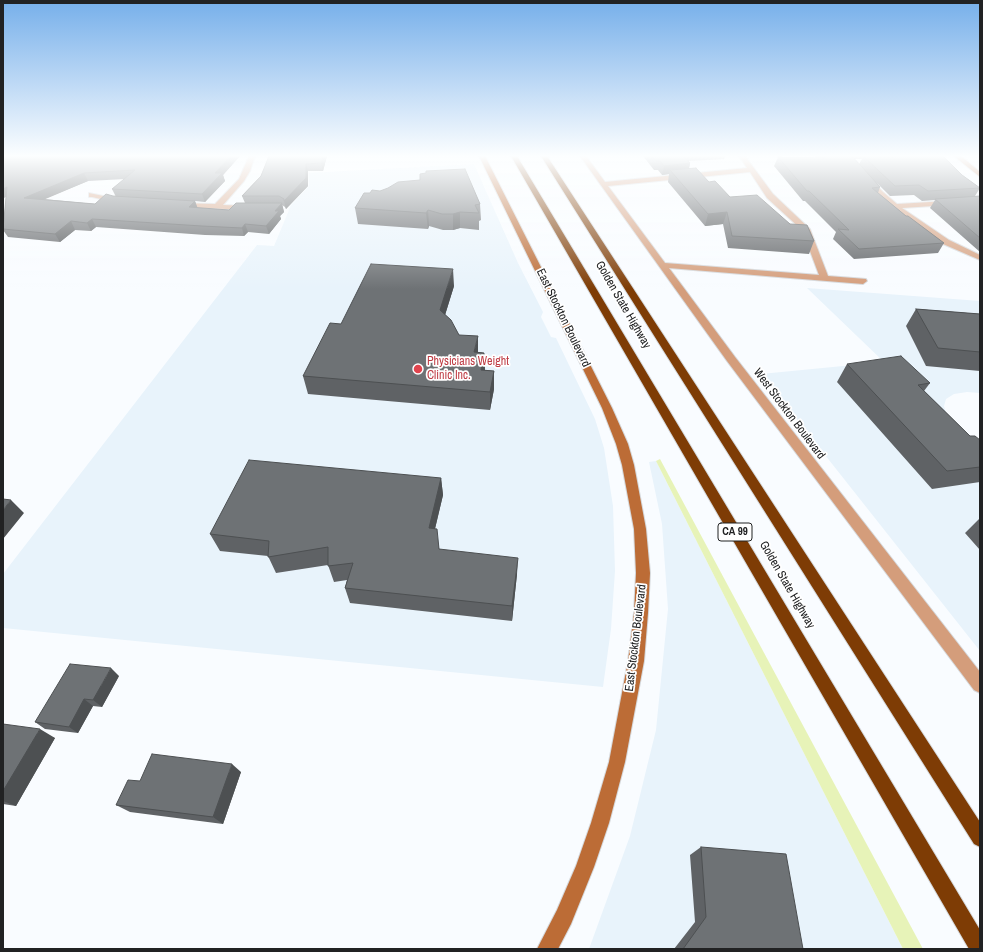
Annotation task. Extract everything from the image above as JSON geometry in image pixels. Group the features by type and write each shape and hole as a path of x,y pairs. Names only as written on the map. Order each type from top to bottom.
{"highway":[{"name":"Golden State Highway","path":"540,200 980,949"},
{"name":"Golden State Highway","path":"572,200 980,838"}],"street":[{"path":"217,207 223,200"},
{"name":"East Stockton Boulevard","path":"504,200 607,408 622,444 628,465 640,529 643,573 636,661 617,762 600,823 585,867 564,917 547,949"},
{"name":"West Stockton Boulevard","path":"615,200 731,359 980,684"},
{"path":"775,200 806,229 824,277"},
{"path":"889,200 917,223 946,242 980,258"},
{"path":"896,206 980,201"},
{"path":"170,204 254,208"},
{"path":"662,265 863,281"}],"shaded area":[{"path":"295,200 490,200 518,263 543,312 541,317 551,337 556,338 595,419 604,448 613,506 615,571 611,629 603,687 3,628 3,574 257,245 274,246 291,205"},
{"path":"807,288 980,301 980,393 967,392 954,394 946,399 944,406 947,416 955,427 980,443 980,651 761,374 884,362"},
{"path":"656,461 903,949 589,949 630,836 656,730 668,609 662,524 649,462"}],"green space":[{"path":"660,459 923,949 903,949 656,461"}],"building":[{"path":"6,200 53,200 95,204 99,200 186,200 195,201 189,207 229,210 236,203 282,203 275,211 279,211 266,226 245,224 242,228 92,219 87,223 71,221 55,234 3,229"},
{"path":"360,200 478,200 480,204 475,205 479,213 460,212 453,214 442,214 428,210 426,213 355,208"},
{"path":"696,200 763,200 790,224 807,225 814,241 732,236 727,212 708,214"},
{"path":"819,200 887,200 944,243 859,249 838,229 849,230"},
{"path":"937,200 980,200 980,238"},
{"path":"371,264 453,269 440,310 451,320 459,335 478,336 474,352 484,353 481,370 494,371 490,392 303,376 330,323 341,324"},
{"path":"916,309 980,314 980,352 938,348"},
{"path":"901,356 930,383 918,385 970,436 975,436 980,440 980,467 947,471 847,364"},
{"path":"249,460 441,478 429,528 437,529 439,549 518,558 512,606 345,588 353,563 328,566 328,547 268,557 269,541 210,534"},
{"path":"3,499 11,500 3,510"},
{"path":"70,664 111,668 93,700 84,699 69,727 35,722"},
{"path":"3,724 40,729 3,791"},
{"path":"152,754 232,764 213,817 116,805 128,780 140,781"},
{"path":"701,847 786,854 803,949 683,949 706,917"}],"place":[{"name":"Physicians Weight Clinic Inc.","path":"418,369"}]}
